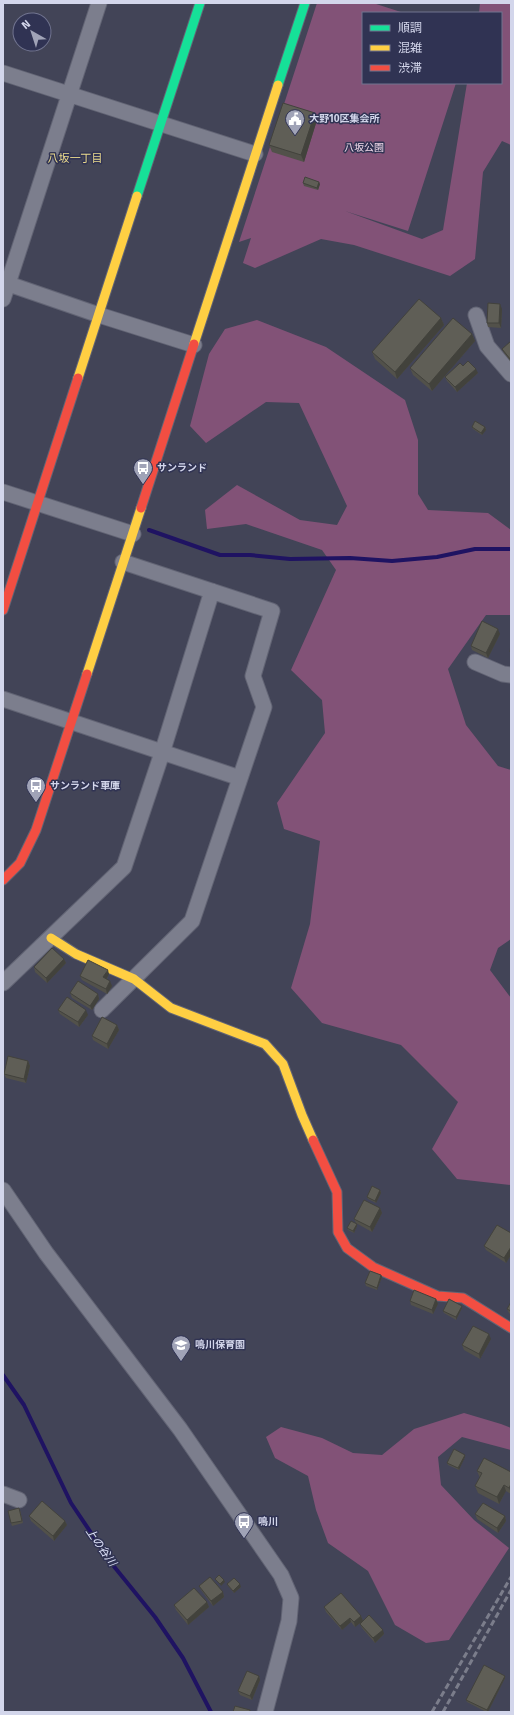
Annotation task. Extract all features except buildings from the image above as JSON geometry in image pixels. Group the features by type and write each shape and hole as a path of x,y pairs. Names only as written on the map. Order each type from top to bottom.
{"street":[{"path":"3,299 5,283 99,3"},
{"path":"3,610 162,124 200,3"},
{"path":"3,880 20,863 36,830 304,3"},
{"path":"3,73 255,154"},
{"path":"5,283 99,316 194,345"},
{"path":"476,315 487,346 511,374"},
{"path":"3,492 133,534"},
{"path":"102,1010 192,920 264,707 253,676 272,610 123,562"},
{"path":"3,983 124,867 162,753 212,591"},
{"path":"475,662 503,674 511,675"},
{"path":"3,699 240,778"},
{"path":"51,938 76,954 134,979 171,1008 265,1044 283,1064 302,1115 336,1192 338,1232 347,1248 373,1267 438,1296 463,1298 511,1328"},
{"path":"3,1190 46,1253 180,1429 281,1575 291,1598 289,1621 265,1712"},
{"path":"3,1494 19,1500"}],"green space":[{"name":"八坂公園","path":"317,3 373,3 401,12 362,12 362,84 456,84 408,231 345,211 422,239 443,230 467,84 502,84 502,12 479,12 480,3 511,3 511,145 502,141 483,172 475,259 450,276 354,245 321,239 255,268 243,263 251,238 239,242"},
{"path":"257,320 326,347 405,400 418,440 418,494 428,510 488,513 511,530 511,615 486,615 448,669 466,725 498,766 511,770 511,939 498,948 490,970 511,998 511,1185 457,1179 432,1149 458,1102 401,1045 322,1023 291,988 310,924 320,841 284,829 277,803 325,733 322,700 291,670 336,570 322,550 246,524 207,529 205,510 237,485 300,520 337,525 347,506 299,403 266,402 206,443 190,426 209,354 225,329"},
{"path":"464,1413 511,1428 511,1450 462,1437 438,1457 441,1485 474,1520 509,1548 449,1640 426,1643 395,1625 368,1571 328,1543 316,1510 308,1476 275,1458 266,1437 281,1427 322,1438 353,1453 382,1455 414,1429"}],"waterway":[{"path":"149,530 220,555 250,555 290,559 350,558 392,561 437,557 475,549 511,549"},
{"name":"上の谷川","path":"3,1375 24,1405 71,1503 112,1564 155,1617 183,1658 211,1712"}],"railway":[{"path":"432,1712 511,1577"},
{"path":"443,1712 511,1590"}],"traffic: fast":[{"path":"137,196 200,3"},
{"path":"278,85 305,3"}],"traffic: slow":[{"path":"194,344 278,85"},
{"path":"78,378 137,196"},
{"path":"87,674 141,508"},
{"path":"51,938 76,954 134,979 171,1008 265,1044 283,1064 313,1140"}],"traffic: jam":[{"path":"141,508 194,344"},
{"path":"3,610 78,378"},
{"path":"3,880 20,863 36,830 87,674"},
{"path":"313,1140 337,1192 338,1232 347,1248 373,1267 438,1296 463,1298 511,1328"}],"place":[{"name":"大野10区集会所","path":"295,136"},
{"name":"サンランド","path":"143,485"},
{"name":"サンランド車庫","path":"36,803"},
{"name":"鳴川保育園","path":"181,1362"},
{"name":"鳴川","path":"244,1539"}],"district":[{"name":"八坂一丁目","path":"75,158"}]}
